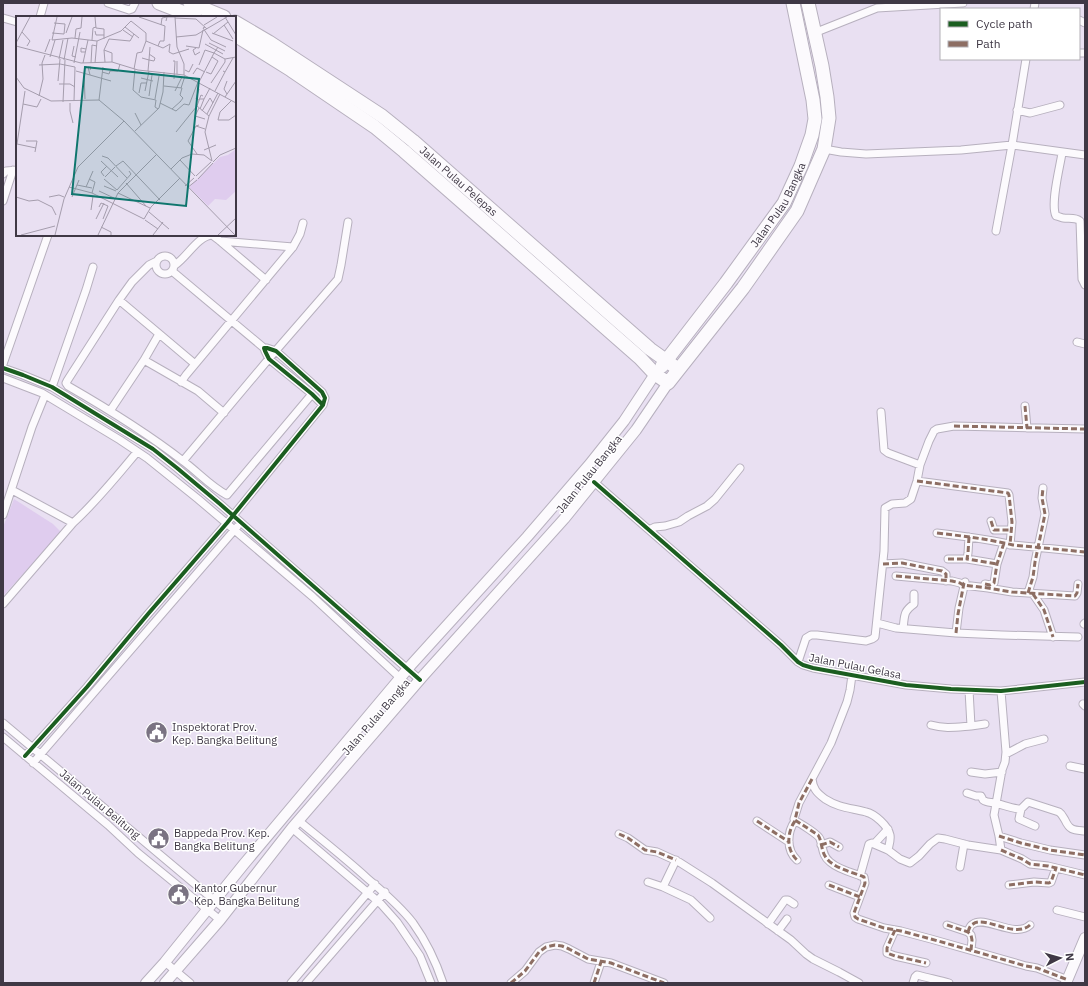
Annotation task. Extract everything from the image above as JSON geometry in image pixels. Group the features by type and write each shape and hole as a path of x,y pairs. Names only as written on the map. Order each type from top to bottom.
{"highway":[{"path":"190,3 222,16"},
{"name":"Jalan Pulau Bangka","path":"655,374 784,203 801,166 812,135 815,119 813,100 793,3"},
{"name":"Jalan Pulau Bangka","path":"668,383 743,288 797,211 824,149 829,118 827,97 822,66 808,3"},
{"path":"164,4 193,16"},
{"name":"Jalan Pulau Pelepas","path":"236,23 269,42 382,116 413,141 650,349 678,369"},
{"name":"Jalan Pulau Pelepas","path":"236,36 291,70 375,127 629,348 655,374 668,383"}],"main road":[{"name":"Jalan Pulau Bangka","path":"148,982 244,864 408,669 527,537 589,465 624,421 655,374"},
{"name":"Jalan Pulau Bangka","path":"165,983 220,920 296,825 412,688 564,520 636,430 668,383"},
{"path":"1068,980 1085,938"}],"street":[{"path":"37,16 41,3"},
{"path":"40,16 44,3"},
{"path":"109,3 120,5 129,10 132,9 135,3"},
{"path":"814,33 877,8 963,3"},
{"path":"3,18 16,22"},
{"path":"996,231 1026,60"},
{"path":"1018,110 1030,113 1060,105"},
{"path":"824,149 866,154 961,150 1012,145 1085,156"},
{"path":"1062,153 1055,192 1055,213 1056,216 1063,218 1074,218 1080,221 1082,279 1085,285"},
{"path":"3,174 6,171 15,170 3,201"},
{"path":"183,461 338,279 348,222"},
{"path":"181,382 293,247 300,234 303,223"},
{"path":"3,364 48,236"},
{"path":"157,261 156,268 160,273 165,275 168,274 204,237 208,236"},
{"path":"213,236 266,280"},
{"path":"220,241 293,247"},
{"path":"227,495 183,461 110,410 68,386 66,383 119,300 132,282 149,265 161,257 167,256 172,259 174,268 264,348 269,359 312,394 323,405"},
{"path":"52,387 93,267"},
{"path":"119,300 195,364"},
{"path":"110,410 144,360 159,334"},
{"path":"1077,342 1085,344"},
{"path":"25,756 87,687 148,614 227,524 323,405 325,398 322,392 276,351 264,348"},
{"path":"144,360 198,392 224,413"},
{"path":"3,368 52,387 153,449 224,507 420,680"},
{"path":"186,375 198,392"},
{"path":"3,378 45,395 138,452 198,499 313,597 412,688"},
{"path":"224,507 227,495 312,394"},
{"path":"3,515 32,427 45,395"},
{"path":"1025,406 1026,428"},
{"path":"881,412 884,450 888,453 920,465"},
{"path":"798,662 806,638 811,635 866,641 875,636 881,592 885,508 892,504 905,503 912,496 920,465 934,431 937,429 954,426 1085,429"},
{"path":"3,604 138,452"},
{"path":"649,530 655,527 679,522 707,506 715,499 740,468"},
{"path":"917,481 1008,492 1009,494 1012,522 1011,530 1007,544 997,564 994,583 990,585 965,582 963,585 956,633"},
{"name":"Jalan Pulau Gelasa","path":"594,482 803,665 906,685 951,689 1002,691 1085,682"},
{"path":"1043,488 1042,498 1045,514 1035,562 1031,594 1044,610 1053,637"},
{"path":"12,490 74,523"},
{"path":"991,521 994,530 1011,530"},
{"path":"33,763 241,523"},
{"path":"937,533 1038,548 1085,552"},
{"path":"967,559 969,537"},
{"path":"948,559 967,559 997,564"},
{"path":"883,564 902,563 942,571 946,574 946,581"},
{"path":"896,576 946,581 1012,592 1075,596 1078,593 1078,584"},
{"path":"903,628 906,611 914,604 914,594"},
{"path":"876,623 896,628 956,633 1078,637"},
{"path":"797,860 790,850 789,842 798,803 831,743 847,702 852,675"},
{"path":"969,690 971,726"},
{"path":"1000,850 999,836 994,816 1002,772 1006,762 1002,691"},
{"name":"Jalan Pulau Belitung","path":"3,723 227,910"},
{"path":"931,725 946,728 985,724"},
{"name":"Jalan Pulau Belitung","path":"3,737 108,825 138,853 220,920"},
{"path":"1006,754 1025,744 1044,740"},
{"path":"1070,766 1085,769"},
{"path":"971,772 985,774 1002,772"},
{"path":"812,779 812,784 815,791 830,802 846,808 867,812 879,820 888,829 890,835 888,850"},
{"path":"967,793 981,796 983,800 987,802 1021,809"},
{"path":"1035,826 1019,819 1021,809 1028,802 1059,812 1062,814 1068,827 1073,830 1085,831"},
{"path":"757,821 789,842"},
{"path":"795,821 818,835 823,851 829,862 864,877 865,883 854,913 855,918 884,928 1038,968 1068,980"},
{"path":"296,825 375,884 400,909 423,939 443,983"},
{"path":"296,825 377,900 397,922 420,956 431,983"},
{"path":"860,876 869,845 872,843 874,844 888,829"},
{"path":"619,834 628,838 645,850 657,852 676,860 791,940 813,959 859,983"},
{"path":"999,836 1021,843 1062,852 1085,854"},
{"path":"874,844 888,850 900,859 910,863 938,838 1000,850 1030,864 1048,866 1085,875"},
{"path":"821,845 830,842 839,847"},
{"path":"960,867 964,844"},
{"path":"663,887 676,860"},
{"path":"1009,885 1034,882 1050,883 1056,868"},
{"path":"648,882 663,887 690,900 710,918"},
{"path":"291,983 375,884"},
{"path":"829,885 860,897"},
{"path":"306,983 384,892"},
{"path":"768,924 785,900 788,900 794,904"},
{"path":"1057,910 1085,917"},
{"path":"778,931 787,919"},
{"path":"968,932 971,925 977,922 1019,930 1030,925"},
{"path":"946,925 968,932 972,935 971,950"},
{"path":"895,930 887,948 887,953 926,963"},
{"path":"511,983 525,971 539,952 549,945 562,946 588,959 610,963 664,983"},
{"path":"165,962 190,983"},
{"path":"594,983 601,962"},
{"path":"913,983 917,975 949,983"}],"shaded area":[{"path":"14,499 53,524 61,532 3,596 3,527"}],"marked path":[{"path":"1025,406 1027,428"},
{"path":"954,426 1085,429"},
{"path":"917,481 1008,493 1012,522 1010,545"},
{"path":"1028,593 1033,577 1045,514 1042,498 1043,488"},
{"path":"991,521 994,530 1011,530"},
{"path":"937,533 985,539 1013,545 1085,552"},
{"path":"969,537 967,559 997,564"},
{"path":"985,584 990,585 994,583 997,564 1004,543"},
{"path":"948,559 967,559"},
{"path":"883,564 902,563 942,571 946,574 946,581"},
{"path":"896,576 952,581 963,585 1012,592 1075,596 1077,593 1078,584"},
{"path":"956,633 958,614 965,582"},
{"path":"1033,594 1044,610 1053,637"},
{"path":"812,779 799,803 795,820 818,835 825,856 832,864 864,877 865,883 854,913 855,917 884,928 901,931 1037,968 1068,980"},
{"path":"757,821 789,842"},
{"path":"795,821 790,830 789,846 793,856 797,860"},
{"path":"619,834 628,838 645,850 657,852 676,860"},
{"path":"999,836 1050,850 1085,855"},
{"path":"821,845 830,842 839,847"},
{"path":"1001,850 1030,864 1048,866 1085,875"},
{"path":"1009,885 1034,882 1049,883 1051,882 1056,868"},
{"path":"829,885 860,897"},
{"path":"968,932 971,925 978,922 985,922 1016,929 1024,929 1030,925"},
{"path":"947,925 968,932 971,935 971,950"},
{"path":"895,930 887,948 887,953 926,963"},
{"path":"511,983 525,971 539,952 546,947 555,945 562,946 588,959 611,963 664,983"},
{"path":"594,983 601,962"}],"cycle path":[{"path":"25,756 87,687 227,523 323,405 325,398 322,392 276,351 264,348 269,359 312,394 323,405"},
{"path":"3,368 52,387 153,449 220,504 420,680"},
{"path":"594,482 803,665 906,685 951,689 1001,691 1085,682"}],"place":[{"name":"Inspektorat Prov. Kep. Bangka Belitung","path":"156,733"},
{"name":"Bappeda Prov. Kep. Bangka Belitung","path":"158,839"},
{"name":"Kantor Gubernur Kep. Bangka Belitung","path":"179,894"}]}
